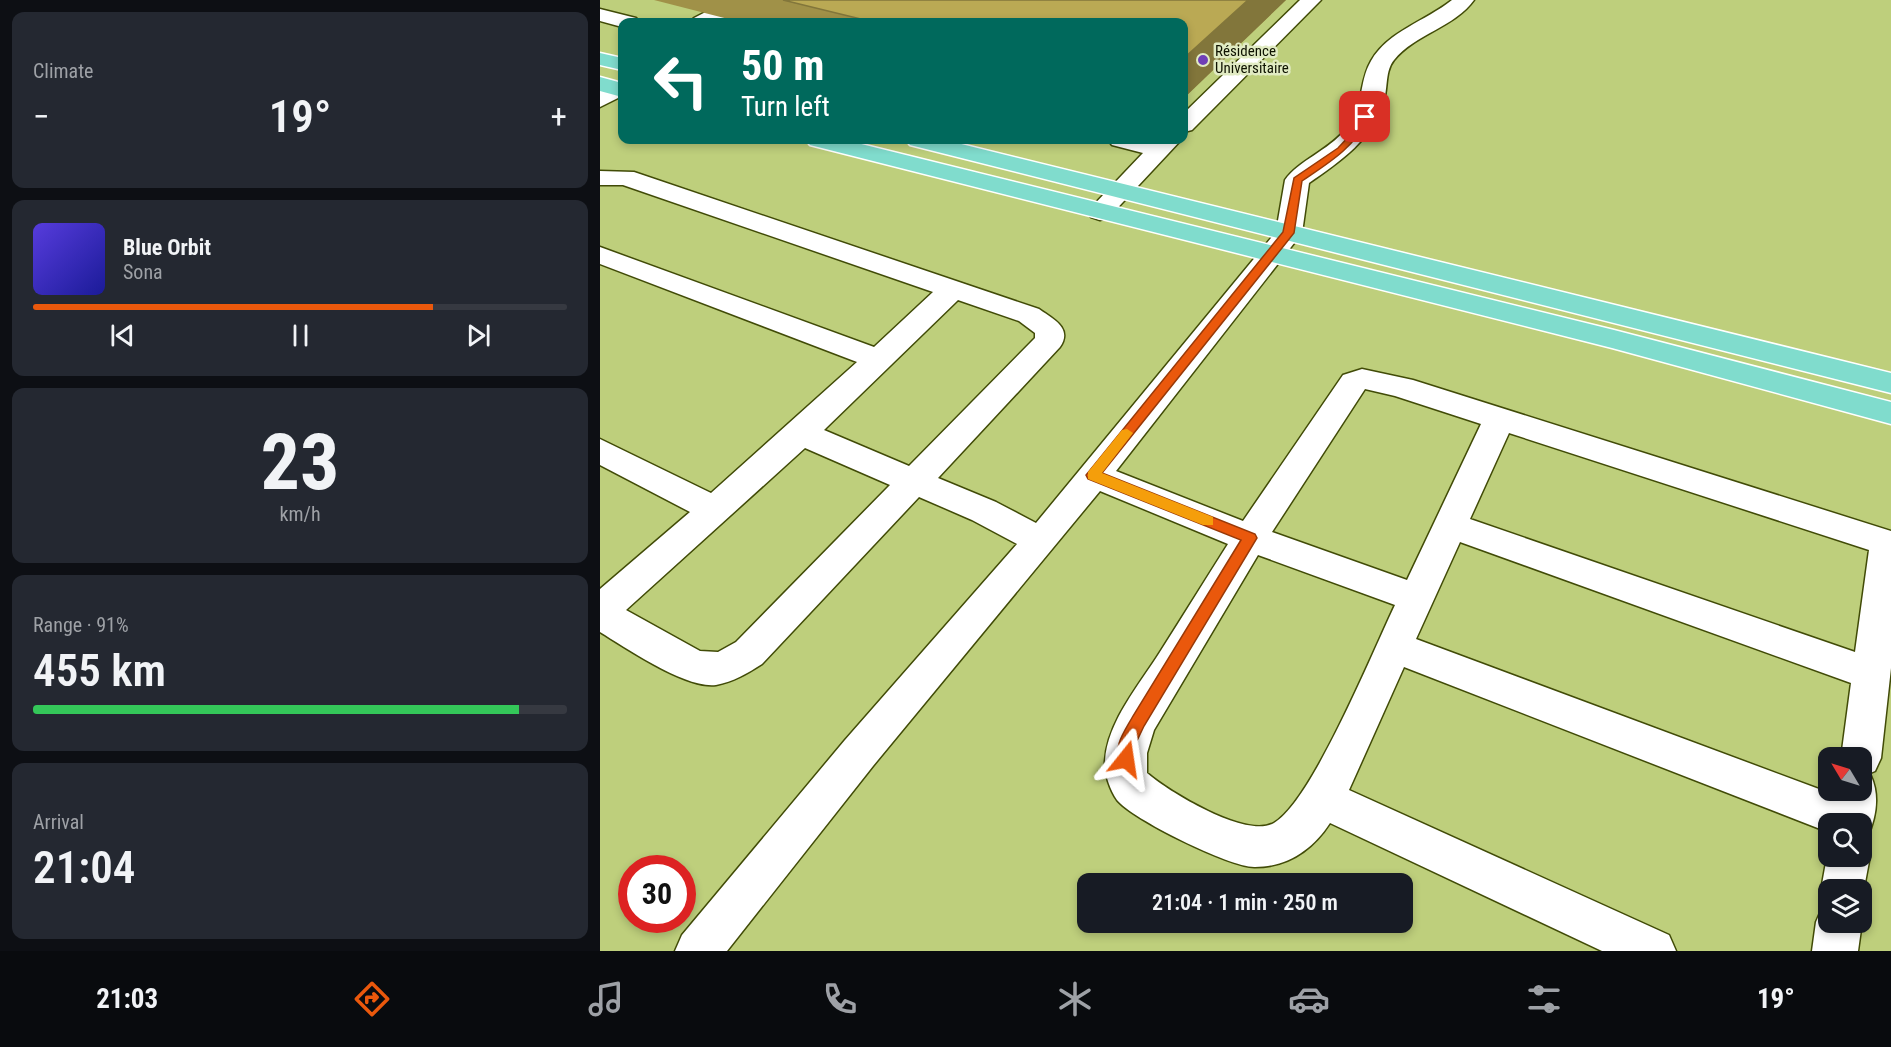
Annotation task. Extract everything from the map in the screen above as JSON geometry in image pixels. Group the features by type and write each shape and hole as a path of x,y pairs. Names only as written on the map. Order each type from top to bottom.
{"main road":[{"path":"600,59 618,63"},
{"path":"834,144 1100,212 1281,243 1891,383"},
{"path":"934,144 1119,191 1281,243 1614,339 1891,413"}],"street":[{"path":"1188,121 1311,0"},
{"path":"698,951 859,753 1041,541 1281,243 1297,180 1342,150 1356,135 1373,99 1376,73 1384,58 1464,0"},
{"path":"714,18 752,6"},
{"path":"600,15 618,19"},
{"path":"600,76 618,66"},
{"path":"1100,212 1164,144"},
{"path":"600,178 625,177 954,288 1029,315 1050,330 1050,340 749,653 728,667 711,669 691,664 600,612 801,433 954,288"},
{"path":"600,255 880,360"},
{"path":"1499,419 1331,784 1305,823 1282,842 1266,846 1246,846 1181,818 1133,787 1126,771 1126,747 1138,721 1250,538 1354,382 1362,379 1374,380 1499,419 1889,544 1862,747"},
{"path":"801,433 984,511 1041,541"},
{"path":"600,451 714,509"},
{"path":"1093,475 1250,538 1416,598"},
{"path":"1450,525 1871,674"},
{"path":"1394,646 1826,813"},
{"path":"1322,798 1653,951"},
{"path":"1835,951 1837,933"}],"building":[{"path":"783,0 1248,0 1188,54 1188,18 857,18"}],"slow traffic":[{"path":"1127,433 1093,475 1208,521"}],"place":[{"name":"Résidence Universitaire","path":"1203,60"}],"route":[{"path":"1126,759 1126,747 1138,721 1250,538 1093,475 1289,233 1297,180 1342,150 1356,135 1365,117"}]}
